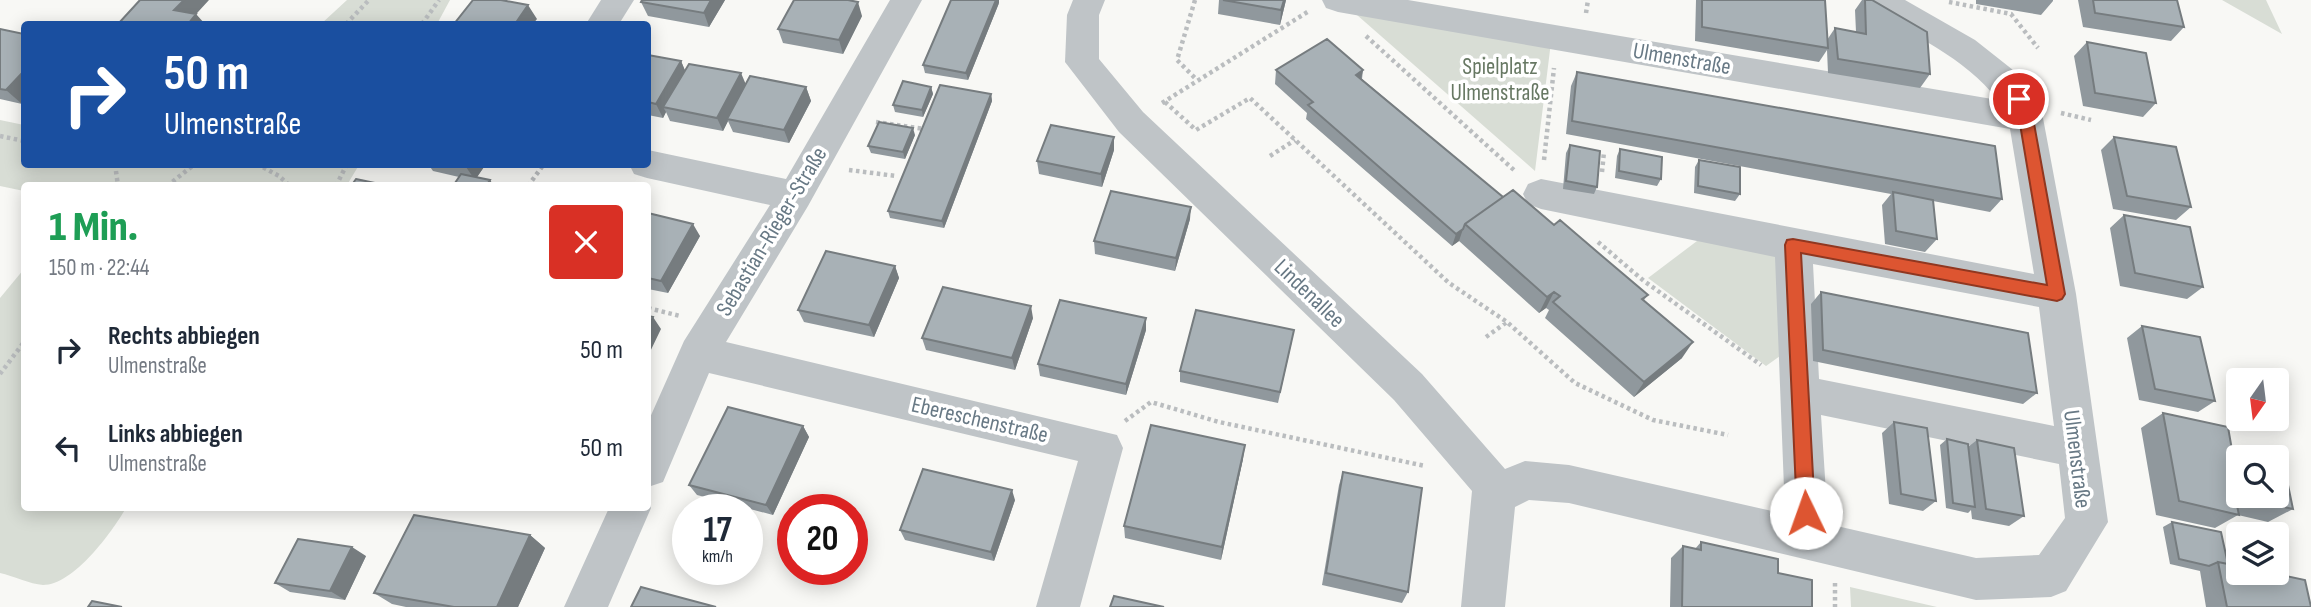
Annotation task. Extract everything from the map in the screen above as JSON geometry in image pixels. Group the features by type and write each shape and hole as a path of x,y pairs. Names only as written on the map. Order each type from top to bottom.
{"street":[{"path":"604,21 618,0"},
{"name":"Sebastian-Rieger-Straße","path":"651,461 698,354 804,181 906,0"},
{"name":"Lindenallee","path":"1088,0 1083,15 1082,62 1131,122 1408,387 1490,481 1495,496"},
{"name":"Ulmenstraße","path":"1495,496 1525,480 1569,484 1976,579 2051,576 2087,522 2057,294 2026,118 2019,99 1978,58 1879,0"},
{"name":"Ulmenstraße","path":"1328,3 1558,37 2026,118"},
{"path":"651,164 804,181"},
{"path":"1541,194 1793,245 2057,294"},
{"path":"1793,245 1807,538"},
{"name":"Ebereschenstraße","path":"698,354 1102,448"},
{"path":"1800,393 2077,449"},
{"path":"1058,607 1102,448"},
{"path":"1483,607 1495,496"},
{"path":"586,607 629,511"},
{"path":"2010,577 2048,607"}],"path":[{"path":"349,21 369,0"},
{"path":"424,21 439,0"},
{"path":"1195,0 1177,60 1197,80"},
{"path":"1942,0 2011,15 2038,48"},
{"path":"1131,122 1328,3"},
{"path":"1358,29 1541,194"},
{"path":"1541,194 1558,37"},
{"path":"1164,101 1196,130 1250,98 1449,283 1507,322 1575,383 1653,420 1728,435"},
{"path":"840,117 924,129"},
{"path":"0,136 21,140"},
{"path":"1270,156 1295,140"},
{"path":"172,182 190,168"},
{"path":"264,168 286,182"},
{"path":"804,181 896,176"},
{"path":"1592,238 1644,281 1800,393"},
{"path":"1486,337 1507,322"},
{"path":"0,374 21,346"},
{"path":"1102,448 1105,436 1151,402 1219,422 1428,467"}],"green space":[{"path":"347,0 450,0 439,21 324,21"},
{"path":"2222,0 2266,0 2282,34"},
{"name":"Spielplatz Ulmenstraße","path":"1349,8 1551,42 1535,171"},
{"path":"0,120 21,124 21,168 357,168 349,182 21,182 21,190 0,186"},
{"path":"1701,238 1778,255 1784,353 1766,366 1648,278"},
{"path":"21,273 21,511 124,511 91,555 79,567 55,583 43,585 0,573 0,298"},
{"path":"1850,587 1937,607 1851,607"}],"building":[{"path":"140,0 184,0 174,10 196,14 190,21 121,21"},
{"path":"473,0 501,0 528,5 517,21 456,21"},
{"path":"711,0 704,13 641,2"},
{"path":"794,0 858,2 839,40 778,29"},
{"path":"951,0 996,0 966,73 923,65"},
{"path":"1223,0 1284,0 1281,10"},
{"path":"1702,0 1825,0 1828,48 1702,27"},
{"path":"1865,0 1872,0 1927,32 1930,74 1838,59 1835,28 1866,34"},
{"path":"2093,0 2177,0 2184,27 2095,13"},
{"path":"0,29 21,33 21,74 6,90 0,89"},
{"path":"1327,39 1363,70 1356,75 1503,197 1465,224 1456,234 1308,105 1313,102 1276,70"},
{"path":"2087,42 2146,53 2156,103 2095,93"},
{"path":"651,56 681,61 656,104 651,103"},
{"path":"689,64 741,73 717,118 663,107"},
{"path":"1577,72 1995,146 2002,199 1572,121"},
{"path":"750,76 806,87 784,130 727,119"},
{"path":"903,81 931,87 922,110 893,105"},
{"path":"940,85 991,94 942,221 888,211"},
{"path":"879,122 913,128 903,152 868,146"},
{"path":"1051,125 1114,137 1101,174 1037,161"},
{"path":"2114,137 2176,147 2191,207 2127,196"},
{"path":"1570,145 1600,151 1597,187 1566,181"},
{"path":"1620,149 1662,157 1661,179 1619,171"},
{"path":"1699,160 1740,167 1740,194 1698,186"},
{"path":"461,174 490,180 489,182 456,182"},
{"path":"1513,190 1554,225 1560,220 1648,295 1642,299 1693,342 1644,382 1553,302 1560,296 1554,292 1547,297 1465,224"},
{"path":"1111,191 1191,207 1176,258 1094,241"},
{"path":"1893,192 1933,200 1937,239 1896,231"},
{"path":"651,214 693,224 661,281 651,279"},
{"path":"2124,215 2190,227 2203,287 2135,273"},
{"path":"826,251 895,266 869,325 798,310"},
{"path":"943,287 1031,306 1012,358 922,338"},
{"path":"1821,292 2028,333 2037,393 1823,350"},
{"path":"1060,300 1146,318 1126,384 1038,364"},
{"path":"1196,310 1294,330 1280,392 1180,371"},
{"path":"2142,326 2200,337 2215,401 2155,389"},
{"path":"728,407 803,426 766,505 763,504 763,494 724,494 689,485"},
{"path":"2163,413 2226,427 2231,445 2226,445 2226,508 2238,508 2239,515 2179,501"},
{"path":"1894,422 1927,428 1936,501 1901,494"},
{"path":"1151,425 1245,445 1222,547 1124,526"},
{"path":"1947,439 1968,444 1975,507 1953,503"},
{"path":"1977,440 2014,448 2024,516 1986,509"},
{"path":"923,469 1012,490 991,552 900,530"},
{"path":"1343,472 1422,488 1408,592 1326,573"},
{"path":"2289,490 2293,509 2289,508"},
{"path":"414,515 530,535 497,607 454,607 374,593"},
{"path":"2172,522 2221,532 2226,564 2218,562 2209,566 2179,559"},
{"path":"298,539 352,547 330,591 275,583"},
{"path":"1701,542 1778,559 1778,573 1812,580 1812,607 1682,607 1683,546 1701,550"},
{"path":"2218,562 2226,564 2226,585 2289,585 2289,577 2305,580 2311,607 2227,607"},
{"path":"641,587 716,607 631,607"},
{"path":"1114,596 1164,607 1110,607"},
{"path":"92,601 122,607 88,607"}],"route":[{"path":"1806,513 1793,245 2057,294 2026,118 2019,99"}]}
